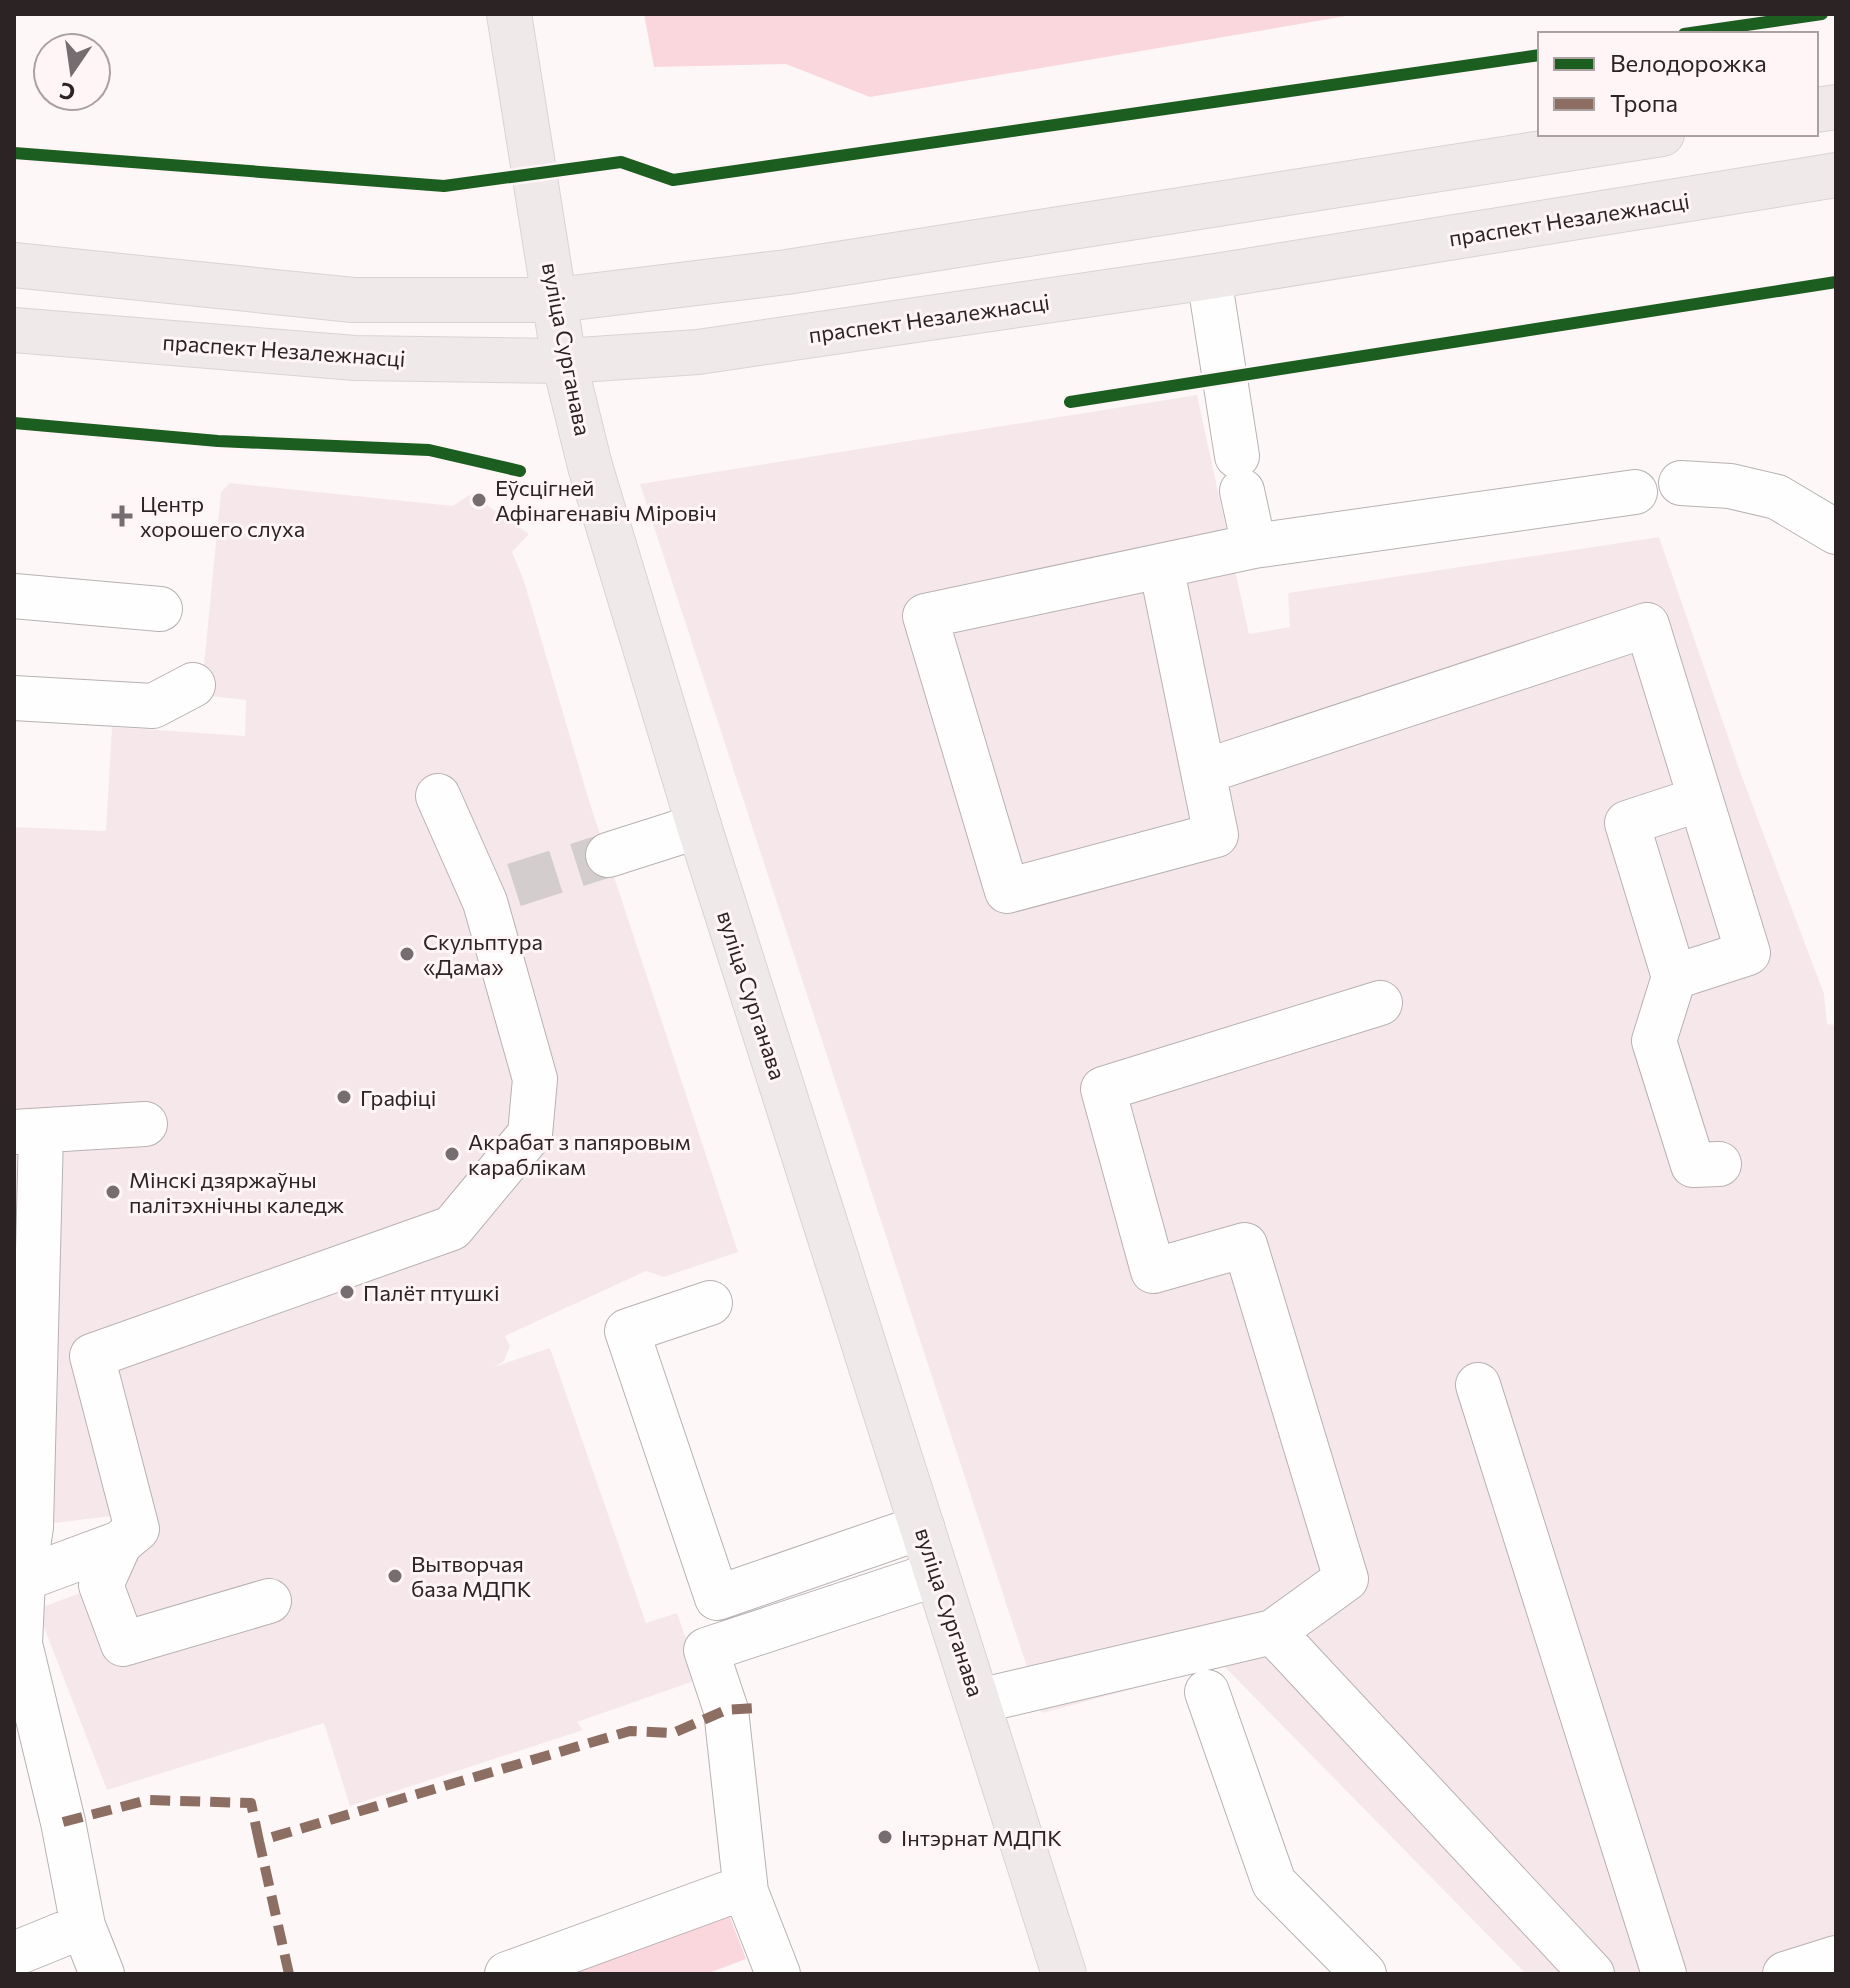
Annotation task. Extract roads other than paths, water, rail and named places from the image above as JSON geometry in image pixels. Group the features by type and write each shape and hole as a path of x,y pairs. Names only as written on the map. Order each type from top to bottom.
{"main road":[{"name":"вуліца Сурганава","path":"509,14 564,361 590,466 699,826 936,1574 1069,1969"},
{"path":"14,265 353,300 556,300 787,272 1649,136"},
{"name":"праспект Незалежнасці","path":"14,330 355,358 564,361 698,352 1209,277 1836,175"}],"lane":[{"path":"1209,277 1239,473 1254,546"},
{"path":"1681,483 1730,486 1777,497 1836,532"},
{"path":"1161,566 1216,835 1007,891 925,616 1254,546 1635,492"},
{"path":"14,596 160,609"},
{"path":"1203,772 1647,625 1748,953 1674,977"},
{"path":"14,698 153,706 193,685"},
{"path":"269,1601 123,1644 101,1585 120,1543 137,1529 92,1356 452,1228 530,1134 535,1079 499,894 438,796"},
{"path":"1700,799 1627,823 1674,977 1654,1041 1693,1165 1719,1164"},
{"path":"608,855 699,826"},
{"path":"979,1701 1273,1632 1346,1579 1245,1245 1153,1271 1103,1089 1380,1003"},
{"path":"102,1974 83,1926 63,1822 20,1644 28,1132 145,1124"},
{"path":"710,1303 627,1331 717,1598 922,1527"},
{"path":"1478,1385 1664,1974"},
{"path":"22,1560 120,1543"},
{"path":"764,1972 746,1892 726,1710 706,1650 936,1574"},
{"path":"1273,1632 1592,1974"},
{"path":"1207,1692 1274,1883 1364,1974"},
{"path":"507,1974 726,1894"},
{"path":"14,1954 83,1926"},
{"path":"1785,1974 1836,1958"}],"tunnel":[{"path":"514,885 608,855"}],"place":[{"name":"Еўсцігней Афінагенавіч Міровіч","path":"479,500"},
{"name":"Центр хорошего слуха","path":"122,516"},
{"name":"Скульптура «Дама»","path":"407,954"},
{"name":"Графіці","path":"344,1097"},
{"name":"Акрабат з папяровым караблікам","path":"452,1154"},
{"name":"Мінскі дзяржаўны палітэхнічны каледж","path":"113,1192"},
{"name":"Палёт птушкі","path":"347,1292"},
{"name":"Вытворчая база МДПК","path":"395,1576"},
{"name":"Інтэрнат МДПК","path":"885,1837"}]}
